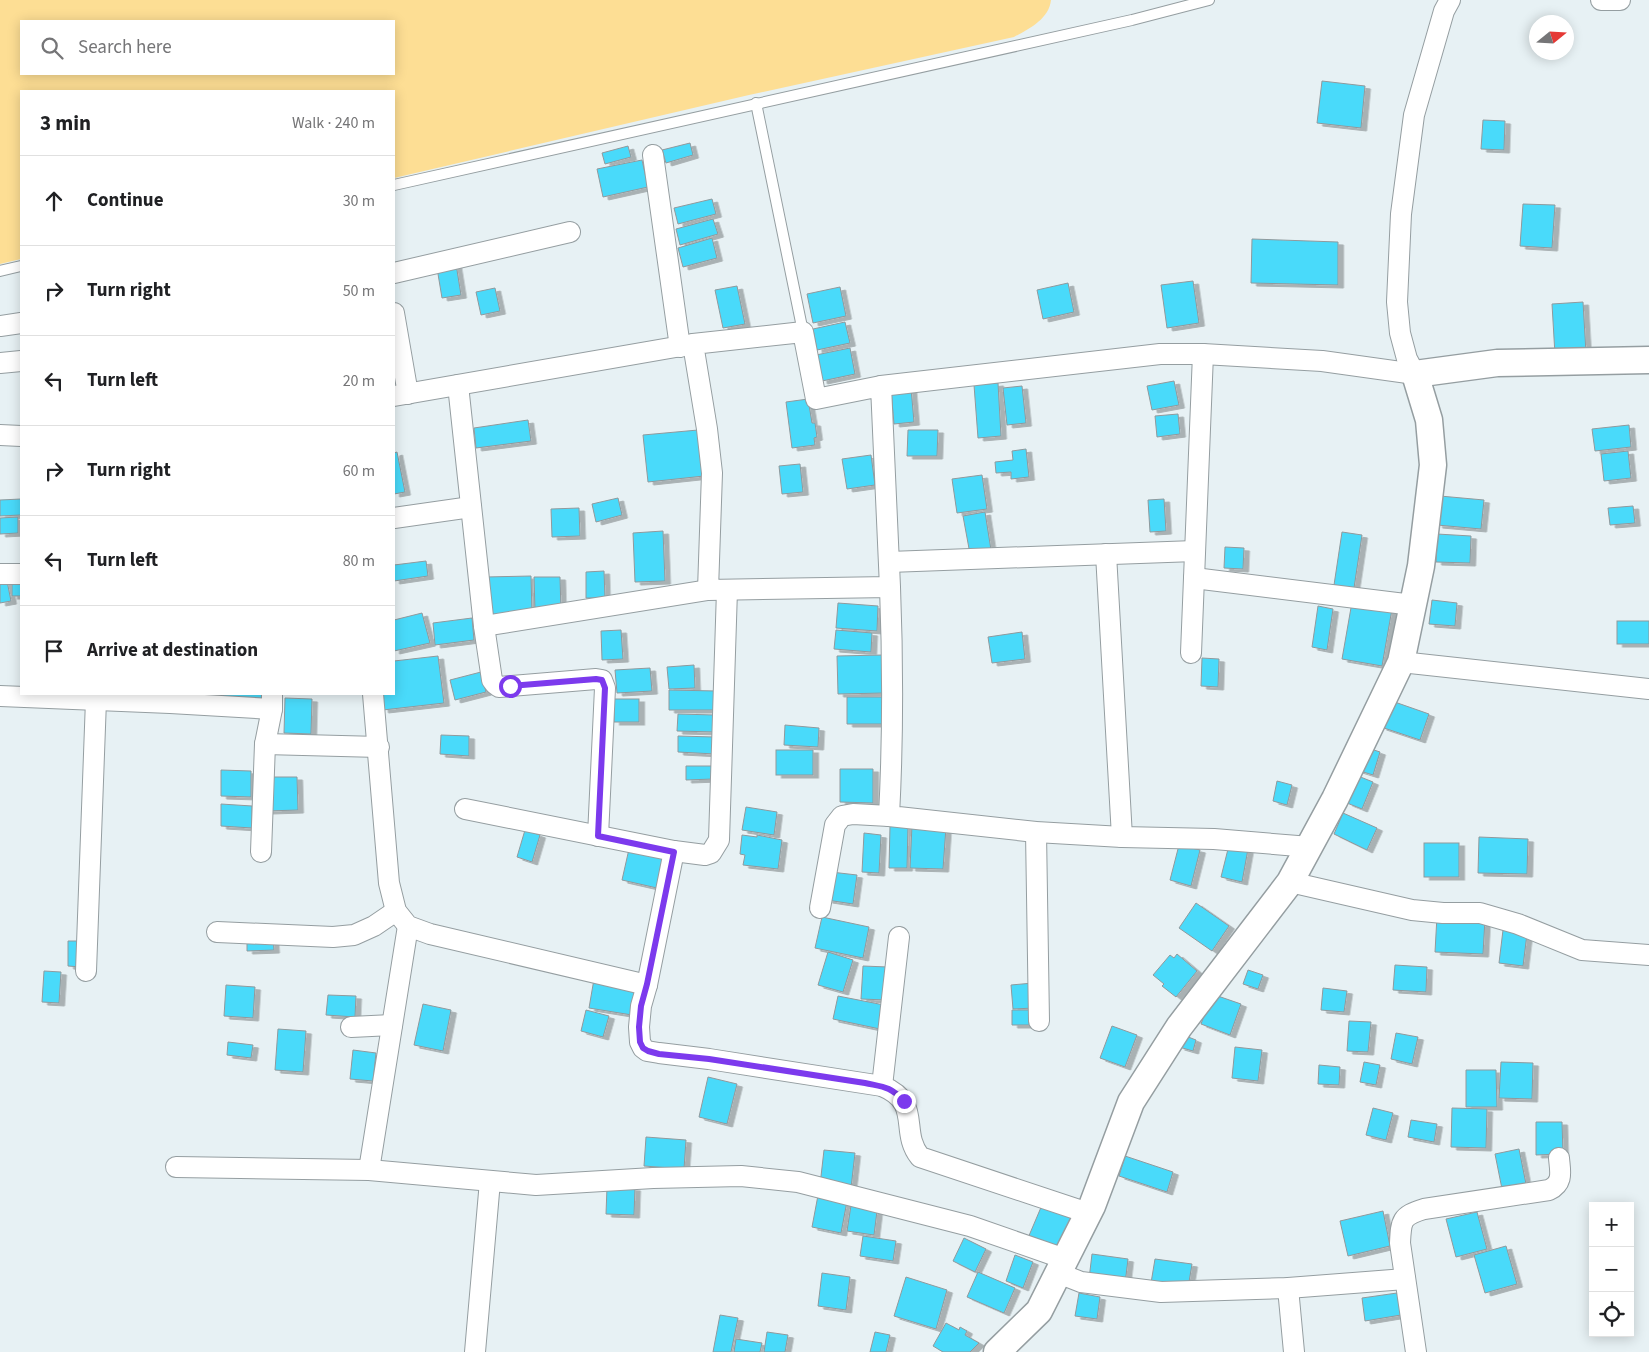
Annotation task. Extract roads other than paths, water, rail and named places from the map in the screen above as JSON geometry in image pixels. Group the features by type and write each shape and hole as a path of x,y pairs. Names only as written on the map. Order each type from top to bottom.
{"street":[{"path":"997,1352 1039,1311 1088,1213 1131,1102 1179,1028 1290,882 1310,847 1401,662 1421,566 1433,465 1429,420 1415,374 1407,359 1400,333 1397,302 1401,214 1414,115 1444,11 1450,0"},
{"path":"1600,0 1620,0"},
{"path":"465,809 674,852 704,855 711,853 719,840 718,590 712,473 707,429 686,346 653,155"},
{"path":"395,273 570,232"},
{"path":"0,326 20,323"},
{"path":"395,325 401,395 686,346 803,332 816,399 881,386 1160,354 1203,354 1322,361 1415,374 1496,363 1649,360"},
{"path":"1191,653 1203,354"},
{"path":"0,363 20,361"},
{"path":"458,386 484,626 492,680 497,686 596,679 604,682 598,836"},
{"path":"881,386 893,672 889,816"},
{"path":"0,435 20,436"},
{"path":"395,518 471,507"},
{"path":"889,562 1195,551"},
{"path":"1106,554 1122,837"},
{"path":"0,574 20,574"},
{"path":"1194,578 1413,605"},
{"path":"484,626 718,590 890,587"},
{"path":"1401,662 1649,689"},
{"path":"369,1170 392,1025 402,919 389,883 373,695"},
{"path":"0,696 272,701 265,744 261,852"},
{"path":"86,698 86,971"},
{"path":"265,744 379,747"},
{"path":"820,908 835,825 842,816 852,814 889,816 1036,832 1122,837 1214,839 1310,847"},
{"path":"1036,832 1039,1021"},
{"path":"674,852 641,1006 639,1027 640,1042 643,1048 648,1051 882,1086 894,1091 904,1101 908,1113 913,1149 920,1157 1088,1213"},
{"path":"1290,882 1412,910 1443,913 1480,913 1518,924 1582,950 1649,955"},
{"path":"217,932 340,936 354,935 374,926 402,919 430,934 647,984"},
{"path":"882,1086 899,937"},
{"path":"351,1027 392,1025"},
{"path":"1416,1352 1400,1243 1400,1226 1403,1219 1410,1213 1424,1209 1549,1190 1559,1183 1561,1176 1559,1158"},
{"path":"176,1167 369,1170 536,1185 653,1178 740,1176 798,1182 970,1226 1062,1266 1081,1282 1161,1292 1288,1288 1405,1279"},
{"path":"475,1352 490,1181"},
{"path":"1288,1288 1294,1352"}],"lane":[{"path":"395,184 1132,20 1209,0"},
{"path":"756,103 803,332"},
{"path":"0,271 20,266"}]}
